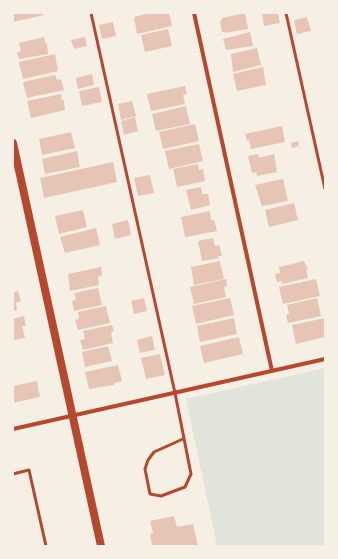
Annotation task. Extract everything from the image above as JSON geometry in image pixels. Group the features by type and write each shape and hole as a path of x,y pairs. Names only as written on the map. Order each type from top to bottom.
{"main road":[{"path":"13,143 101,546"}],"street":[{"path":"194,13 272,371"},
{"path":"13,429 325,359"}],"lane":[{"path":"91,13 175,392 191,474 185,487 161,496 150,494 145,469 148,460 154,452 184,439"},
{"path":"286,13 325,189"},
{"path":"13,474 29,470 46,546"}],"shaded area":[{"path":"325,368 325,546 217,546 186,399"}],"building":[{"path":"13,13 44,13 44,15 13,22"},
{"path":"150,13 169,13 172,26 137,34 134,17"},
{"path":"245,13 248,29 225,33 222,32 220,21 222,18"},
{"path":"262,13 278,13 280,23 264,26"},
{"path":"307,17 311,31 297,34 294,20"},
{"path":"113,22 116,36 102,39 99,25"},
{"path":"168,29 172,46 145,52 141,35"},
{"path":"250,32 253,46 226,50 223,39"},
{"path":"44,37 45,43 47,43 48,54 19,59 17,52 21,51 19,43"},
{"path":"85,37 87,46 74,49 71,40"},
{"path":"257,48 261,65 233,72 231,54"},
{"path":"55,54 58,71 23,79 19,62"},
{"path":"263,67 266,85 237,91 233,74"},
{"path":"92,74 94,85 78,89 76,78"},
{"path":"55,75 57,80 61,79 64,90 27,98 23,82"},
{"path":"185,86 187,94 183,95 185,104 151,111 147,94"},
{"path":"99,87 102,102 82,106 79,91"},
{"path":"61,94 62,101 64,100 65,110 31,118 27,101"},
{"path":"132,101 136,116 121,120 118,104"},
{"path":"186,106 190,124 156,131 152,114"},
{"path":"135,117 138,131 124,135 121,121"},
{"path":"195,124 199,141 163,149 159,132"},
{"path":"282,126 285,142 251,149 249,140 247,141 245,134"},
{"path":"71,132 75,148 42,155 39,139"},
{"path":"298,141 299,146 292,148 291,143"},
{"path":"199,144 203,161 169,169 165,151"},
{"path":"77,151 80,167 45,174 42,159"},
{"path":"258,154 259,158 274,154 277,172 257,176 256,172 252,173 248,156"},
{"path":"113,162 117,182 44,198 40,178"},
{"path":"198,164 199,170 203,169 205,181 177,187 173,169"},
{"path":"150,175 154,193 138,196 134,178"},
{"path":"283,179 288,201 262,206 255,185"},
{"path":"201,187 202,194 208,194 210,205 191,210 186,190"},
{"path":"294,203 298,220 269,227 265,210"},
{"path":"83,210 87,227 59,234 55,216"},
{"path":"210,211 211,220 214,220 217,231 185,237 181,217"},
{"path":"128,220 131,235 115,239 112,224"},
{"path":"96,228 100,245 65,253 60,237"},
{"path":"213,238 215,246 219,245 222,256 218,256 219,258 202,261 198,241"},
{"path":"220,261 224,279 194,285 191,267"},
{"path":"304,261 308,270 306,270 308,278 282,284 282,281 277,282 275,274 280,273 279,267"},
{"path":"101,267 102,275 98,277 99,285 70,291 68,274"},
{"path":"226,279 227,286 224,287 226,297 194,304 190,287"},
{"path":"316,279 320,296 283,304 279,287"},
{"path":"98,288 102,305 74,311 72,301 76,300 74,293"},
{"path":"18,291 21,301 16,303 17,310 13,311 13,292"},
{"path":"144,298 147,311 134,314 131,301"},
{"path":"230,298 234,315 196,324 192,306"},
{"path":"317,298 321,316 288,323 286,315 289,314 287,305"},
{"path":"106,306 110,323 78,330 75,320 79,319 78,312"},
{"path":"24,316 26,326 22,326 25,338 13,340 13,319"},
{"path":"234,318 237,334 200,342 197,326"},
{"path":"325,318 325,337 296,344 292,325"},
{"path":"112,325 114,331 111,332 113,343 83,350 80,340 85,339 83,331"},
{"path":"152,336 155,350 140,353 137,340"},
{"path":"239,337 243,354 204,363 200,346"},
{"path":"108,346 112,361 85,367 82,352"},
{"path":"160,354 165,375 146,379 141,358"},
{"path":"118,365 122,381 114,383 114,385 89,389 85,372"},
{"path":"37,381 40,397 13,403 13,386"},
{"path":"174,516 177,527 193,524 198,546 152,545 150,534 153,533 150,521"}]}
